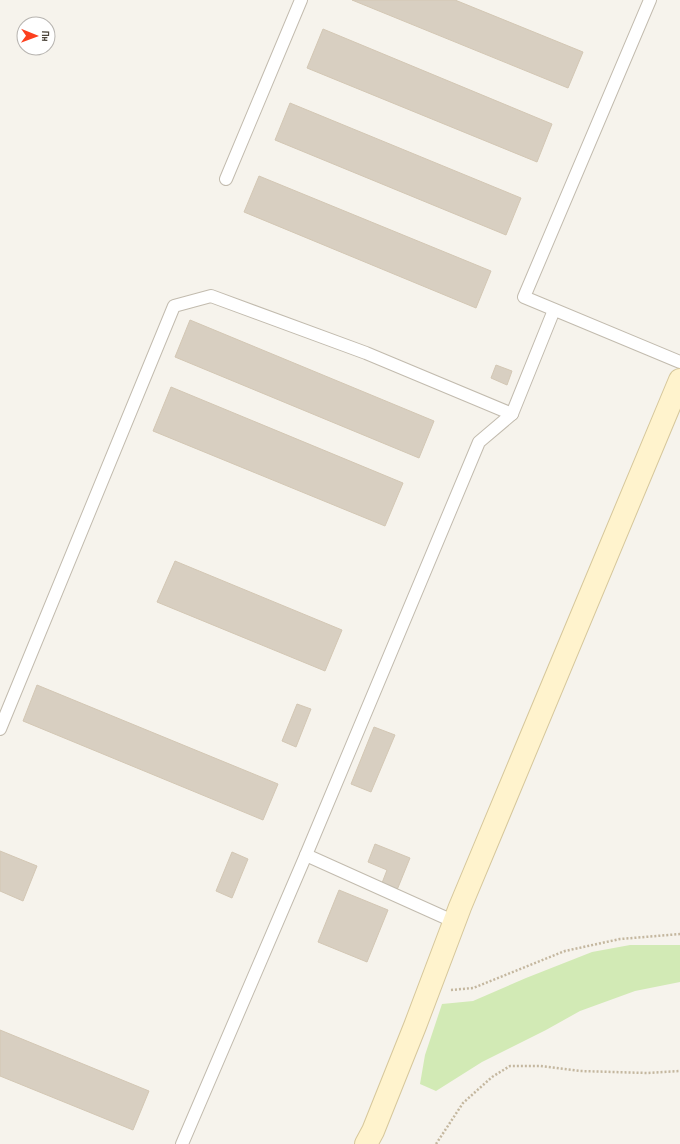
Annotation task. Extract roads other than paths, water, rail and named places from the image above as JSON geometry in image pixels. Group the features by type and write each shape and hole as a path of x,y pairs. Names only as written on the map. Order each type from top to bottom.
{"street":[{"path":"366,1144 428,993 455,922 680,380"}],"lane":[{"path":"226,179 301,0"},
{"path":"650,0 524,297 680,362"},
{"path":"0,729 174,306 212,296 366,353 512,414"},
{"path":"182,1144 306,855 479,442 512,414 554,310"},
{"path":"306,855 455,922"}]}
